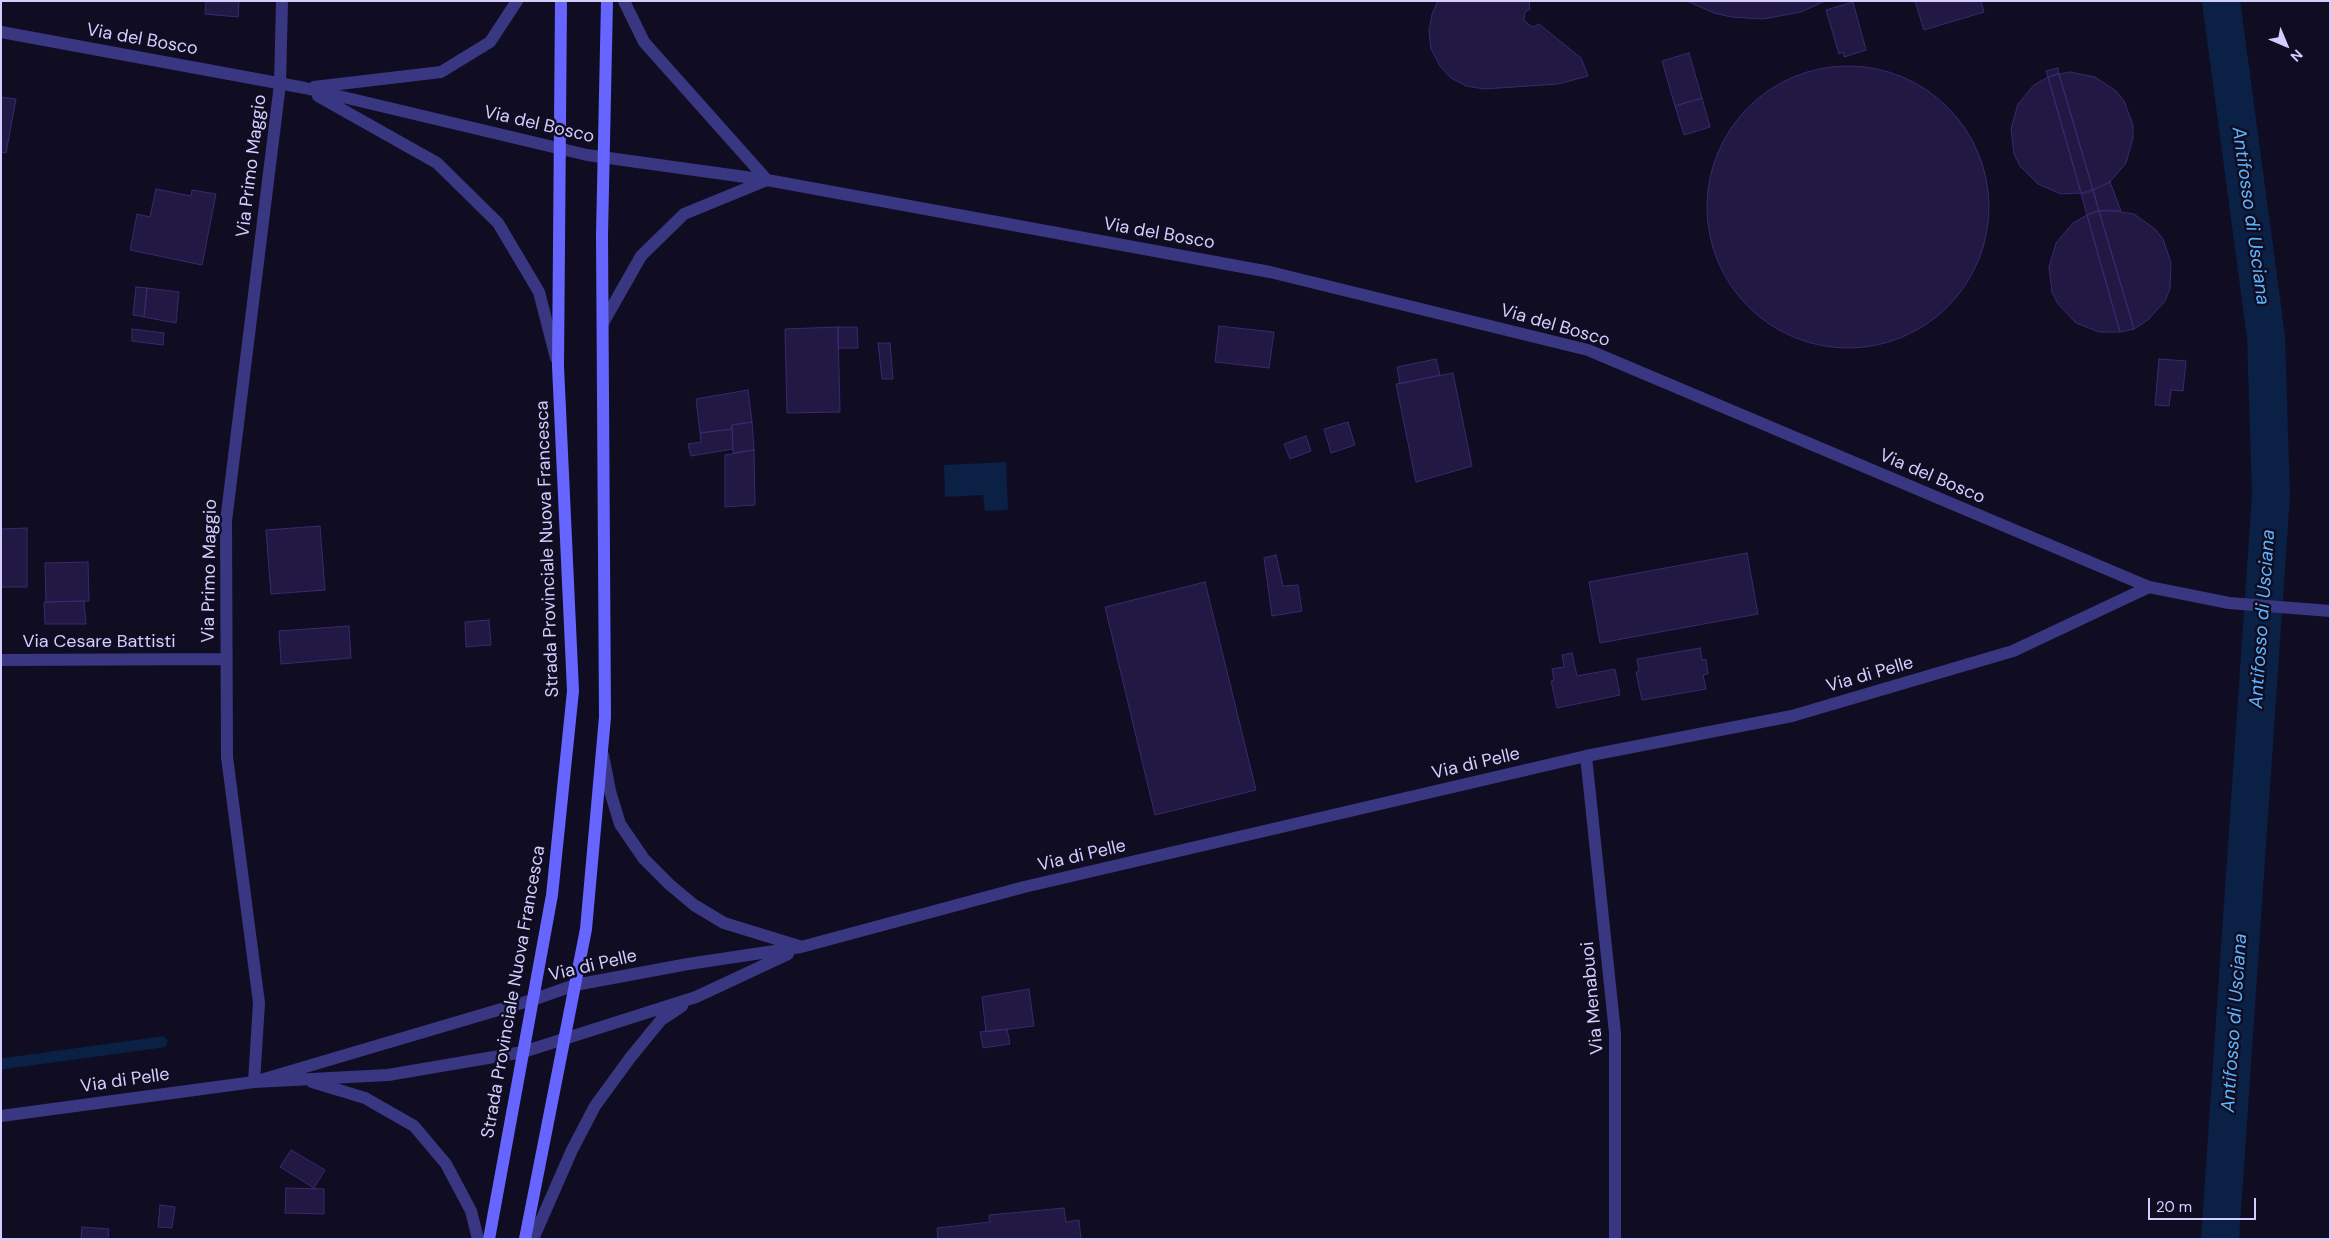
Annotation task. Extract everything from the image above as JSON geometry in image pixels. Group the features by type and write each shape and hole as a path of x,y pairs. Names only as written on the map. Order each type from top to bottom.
{"main road":[{"name":"Strada Provinciale Nuova Francesca","path":"489,1239 552,895 573,691 558,366 561,1"},
{"path":"525,1239 586,929 605,717 603,323 607,1"}],"street":[{"name":"Via Primo Maggio","path":"254,1082 259,1003 227,757 226,521 280,84 282,1"},
{"name":"Via del Bosco","path":"305,88 441,72 490,42 517,1"},
{"path":"603,323 641,256 684,214 767,180 644,42 624,1"},
{"name":"Via del Bosco","path":"1,32 305,88 604,158 767,180 1270,272 1588,350 2148,587 2229,603 2330,611"},
{"name":"Via del Bosco","path":"305,88 438,163 498,223 539,292 558,366"},
{"name":"Via di Pelle","path":"254,1082 532,1000 575,985 688,964 801,947 1024,887 1586,756 1792,716 2013,651 2148,587"},
{"name":"Via Cesare Battisti","path":"1,660 226,659"},
{"path":"602,750 610,791 620,824 644,859 669,884 694,905 724,922 801,947"},
{"name":"Via Menabuoi","path":"1586,756 1615,1033 1615,1239"},
{"name":"Via di Pelle","path":"533,1239 572,1150 595,1106 661,1020 696,997 801,947"},
{"name":"Via di Pelle","path":"1,1116 254,1082 388,1075 523,1052 696,997"},
{"name":"Via di Pelle","path":"303,1079 365,1098 414,1126 446,1164 471,1211 478,1239"}],"water":[{"path":"1006,462 1008,510 985,511 983,495 945,497 944,465"}],"building":[{"path":"206,1 239,1 238,17 205,14"},
{"path":"1438,1 1529,1 1530,9 1525,12 1524,20 1533,27 1539,24 1581,58 1588,76 1558,84 1484,89 1466,86 1451,78 1440,66 1431,49 1429,31 1432,14"},
{"path":"1687,1 1825,1 1801,12 1763,19 1731,17 1714,13"},
{"path":"1915,1 1981,1 1984,12 1924,30"},
{"path":"1853,2 1866,50 1844,57 1843,52 1839,54 1826,10"},
{"path":"1689,53 1702,98 1675,106 1662,61"},
{"path":"1848,66 1876,69 1902,77 1926,90 1948,107 1965,129 1978,153 1986,179 1989,207 1986,235 1978,261 1965,285 1948,307 1926,324 1902,337 1876,345 1848,348 1820,345 1794,337 1770,324 1748,307 1731,285 1718,261 1710,235 1707,207 1710,179 1718,153 1731,129 1748,107 1770,90 1794,77 1820,69"},
{"path":"2058,68 2059,74 2048,77 2046,71"},
{"path":"2070,72 2095,77 2116,91 2124,101 2133,125 2133,138 2126,163 2110,182 2093,190 2059,74"},
{"path":"2059,74 2093,190 2087,193 2081,193 2048,77"},
{"path":"2048,77 2081,193 2061,194 2038,184 2020,166 2014,154 2011,129 2018,104 2034,85"},
{"path":"1,97 16,99 6,153 1,152"},
{"path":"1702,98 1710,127 1684,135 1675,106"},
{"path":"2110,182 2121,211 2099,211 2093,190"},
{"path":"156,189 191,196 192,190 216,194 202,265 130,250 137,214 150,217"},
{"path":"2093,190 2099,211 2087,215 2081,193"},
{"path":"2108,210 2134,214 2155,229 2163,239 2171,263 2170,289 2165,301 2148,320 2134,329 2099,211"},
{"path":"2099,211 2134,329 2120,332 2087,215"},
{"path":"2087,215 2120,332 2099,332 2076,323 2058,304 2052,292 2049,267 2056,243 2073,223"},
{"path":"136,287 147,288 144,317 133,315"},
{"path":"147,288 179,292 176,323 144,317"},
{"path":"1219,326 1274,332 1269,368 1215,362"},
{"path":"838,327 840,412 787,413 785,329"},
{"path":"838,327 857,327 858,348 838,348"},
{"path":"132,329 164,333 163,345 132,341"},
{"path":"878,343 890,343 893,379 882,379"},
{"path":"1436,359 1440,375 1400,384 1397,367"},
{"path":"2159,359 2186,361 2183,391 2171,390 2169,406 2155,405"},
{"path":"1453,373 1472,466 1416,482 1396,384"},
{"path":"748,390 752,422 732,425 732,429 700,433 696,399"},
{"path":"752,422 754,450 733,453 732,425"},
{"path":"1348,422 1355,445 1331,453 1324,429"},
{"path":"732,429 733,449 691,456 688,444 701,442 700,433"},
{"path":"1306,436 1311,451 1290,459 1284,444"},
{"path":"754,450 755,505 725,507 725,455"},
{"path":"320,526 325,590 271,594 266,530"},
{"path":"27,528 27,587 1,587 1,529"},
{"path":"1747,553 1758,614 1600,643 1589,582"},
{"path":"1276,555 1283,586 1298,585 1302,611 1272,616 1264,558"},
{"path":"88,562 89,601 46,602 45,563"},
{"path":"1205,582 1256,790 1155,815 1105,607"},
{"path":"84,601 86,624 45,624 44,602"},
{"path":"489,620 491,645 466,647 465,622"},
{"path":"349,626 351,658 281,664 279,631"},
{"path":"1700,648 1702,660 1706,659 1708,674 1703,675 1706,689 1642,700 1636,672 1639,672 1637,659"},
{"path":"1572,653 1577,676 1615,669 1620,695 1557,708 1551,681 1554,680 1552,669 1564,667 1562,655"},
{"path":"1029,989 1034,1026 986,1032 982,997"},
{"path":"1007,1029 1010,1044 983,1048 980,1032"},
{"path":"291,1150 325,1170 314,1188 280,1167"},
{"path":"286,1188 324,1189 324,1214 285,1213"},
{"path":"160,1205 175,1207 172,1228 158,1227"},
{"path":"1064,1208 1066,1222 1079,1220 1081,1239 938,1239 937,1228 990,1222 989,1215"},
{"path":"82,1227 109,1229 108,1239 81,1239"}],"waterway":[{"name":"Antifosso di Usciana","path":"2220,1239 2271,495 2266,337 2221,1"},
{"path":"1,1064 162,1042"}]}
